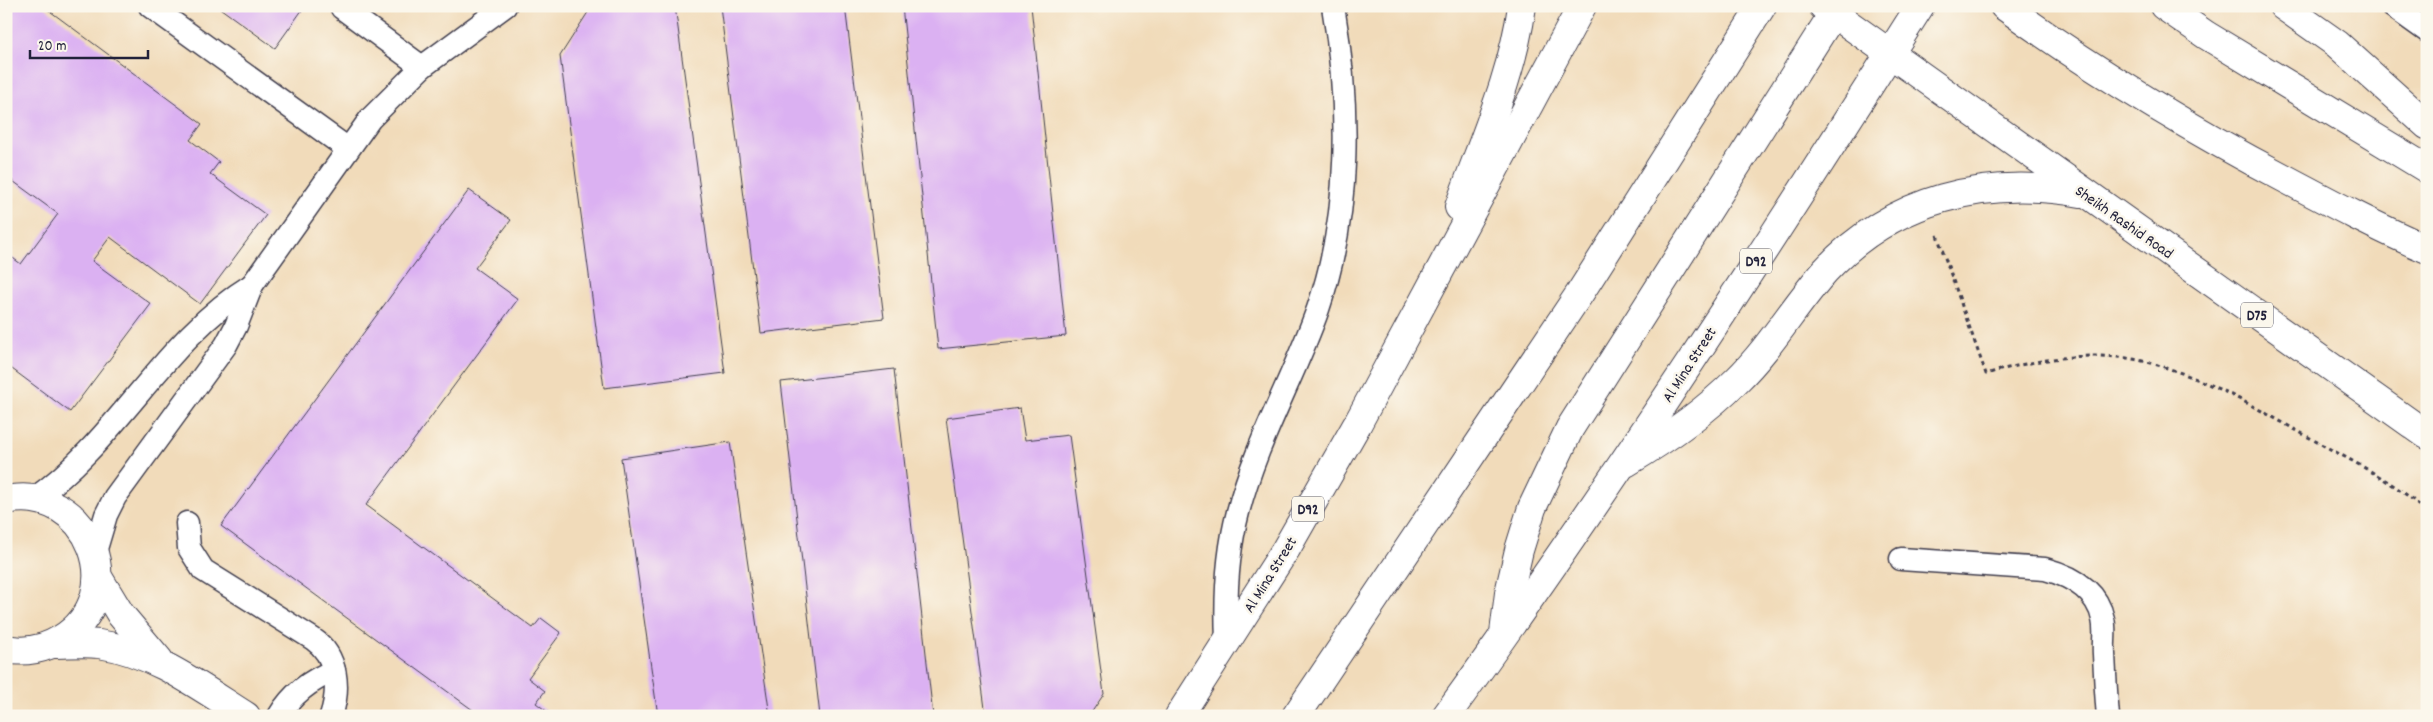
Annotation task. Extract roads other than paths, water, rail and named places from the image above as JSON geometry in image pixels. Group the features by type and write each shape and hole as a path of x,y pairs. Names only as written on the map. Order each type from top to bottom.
{"main road":[{"path":"1427,296 1508,71 1518,37 1522,6"},
{"name":"Al Mina Street","path":"1179,716 1305,515 1358,423 1582,6"},
{"path":"1296,716 1580,293 1762,6"},
{"name":"Al Mina Street","path":"1446,716 1503,637 1620,466 1920,6"},
{"path":"2004,6 2043,34 2142,97 2244,157 2348,212 2427,249"},
{"path":"2164,6 2206,35 2427,169"},
{"path":"2283,6 2338,44 2427,124"},
{"path":"1503,637 1509,593 1519,550 1532,508 1570,428 1831,9"},
{"name":"Sheikh Rashid Road","path":"1831,9 1890,54 2427,435"},
{"path":"1620,466 1683,428 1738,380 1780,332 1826,271 1848,250 1878,228 1926,204 1957,194 2022,186 2087,194"},
{"path":"6,500 34,499 54,505 72,517 86,533 96,564 129,627 164,665"},
{"path":"6,649 34,650 53,644 71,633 85,617 94,598 96,564"},
{"path":"53,644 98,644 143,656 164,665 246,716"}],"lane":[{"path":"150,6 348,149"},
{"path":"96,564 106,515 115,498 226,345 236,326 252,285 370,119 422,67 451,44 506,6"},
{"path":"1227,640 1228,564 1238,511 1248,479 1318,308 1330,264 1338,221 1345,131 1339,41 1333,6"},
{"path":"2392,6 2427,31"},
{"path":"342,8 422,67"},
{"path":"34,499 72,469 199,325 227,301 252,285"},
{"path":"187,523 189,548 203,570 321,644 330,656 337,693 331,716"},
{"path":"1901,559 2045,570 2061,573 2075,580 2087,590 2103,618 2105,692 2108,716"},
{"path":"279,716 290,700 307,684 334,671"}]}
